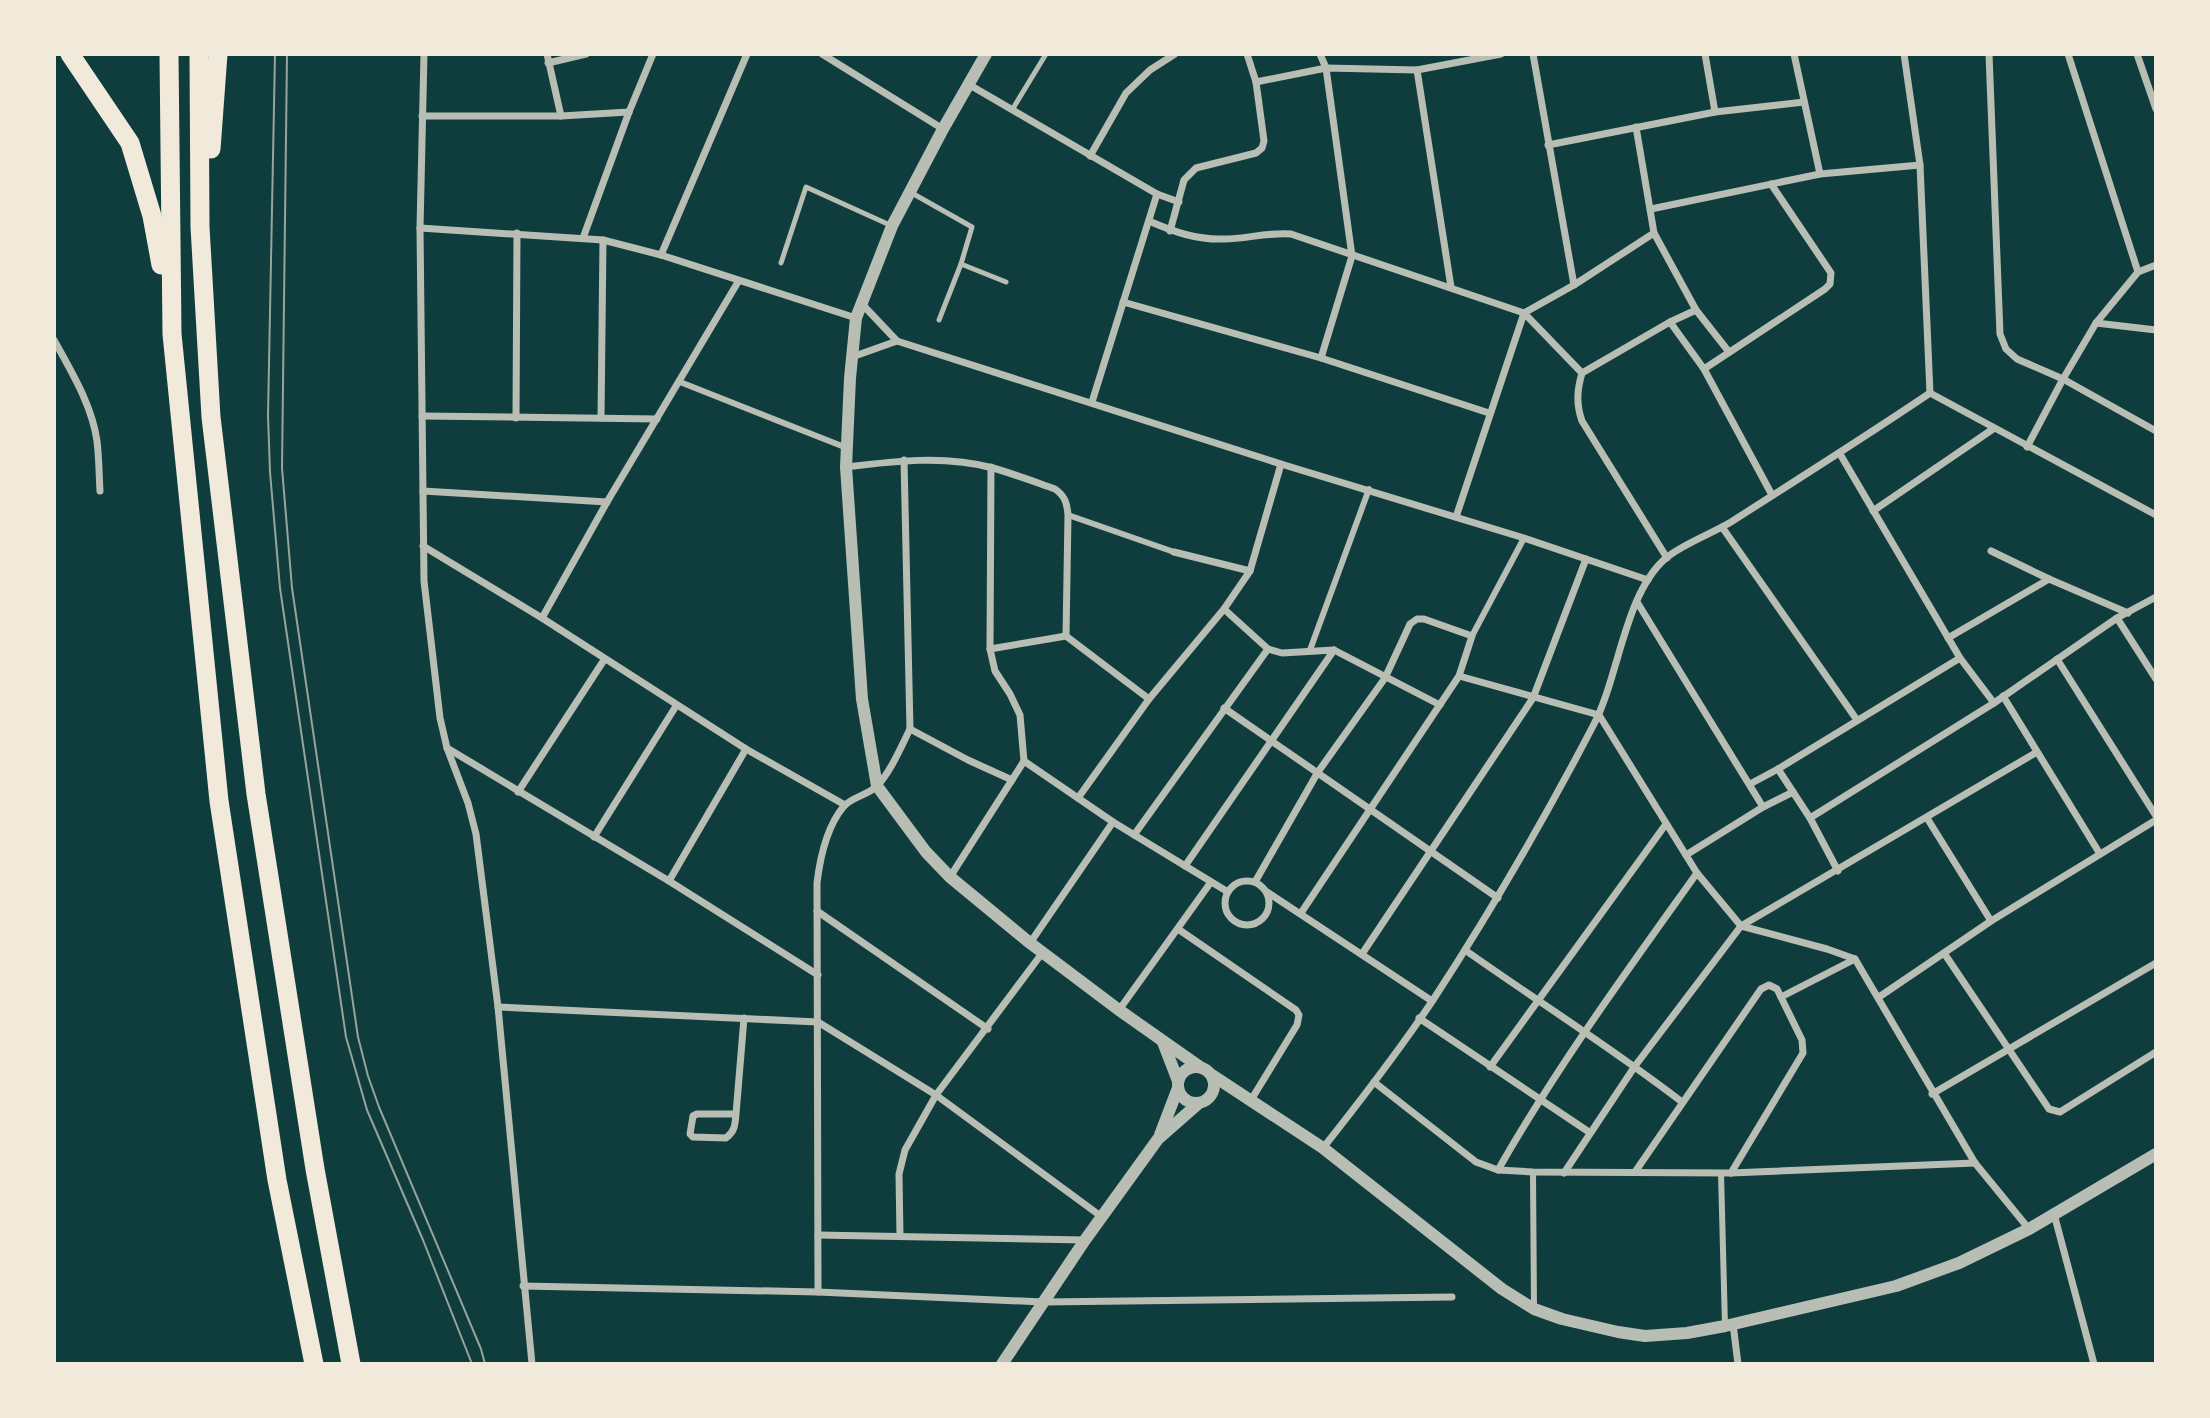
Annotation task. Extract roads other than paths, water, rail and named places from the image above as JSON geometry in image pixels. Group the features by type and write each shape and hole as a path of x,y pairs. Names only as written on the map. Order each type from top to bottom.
{"highway":[{"path":"70,54 130,143 152,216 172,334 219,801 277,1180 313,1361"},
{"path":"169,54 172,334"},
{"path":"199,54 200,227 211,417 256,793 315,1169 351,1364"},
{"path":"200,227 209,180 218,54"}],"street":[{"path":"424,54 420,228 423,547 430,651 447,748 468,803 476,834 498,1007 532,1364"},
{"path":"561,116 547,58 586,54"},
{"path":"583,238 653,54"},
{"path":"662,256 747,54"},
{"path":"822,54 943,129"},
{"path":"1090,156 1126,93 1150,70 1175,54"},
{"path":"1170,230 1184,180 1196,168 1256,153 1262,148 1264,141 1255,82 1247,54"},
{"path":"1320,54 1326,68 1352,256 1321,358"},
{"path":"1255,82 1326,68 1417,70 1501,54"},
{"path":"1533,54 1574,285"},
{"path":"1705,54 1715,112"},
{"path":"1794,54 1820,174"},
{"path":"1989,54 2000,334 2006,349 2017,359 2063,379 2156,431"},
{"path":"2068,54 2138,272"},
{"path":"2137,54 2156,109"},
{"path":"985,55 892,226 856,318 846,467 862,699 877,786 926,852 950,877 1030,943 1119,1010 1323,1148 1502,1289 1534,1309 1562,1319 1618,1332 1645,1336 1686,1333 1896,1286 1959,1263 2029,1229 2156,1154"},
{"path":"1907,56 1920,164 1930,393"},
{"path":"1417,70 1451,287"},
{"path":"968,84 1157,194 1179,202"},
{"path":"1548,145 1715,112 1804,102"},
{"path":"422,116 561,116 629,112"},
{"path":"1636,127 1654,233 1696,310 1729,352"},
{"path":"1651,209 1820,174 1920,164"},
{"path":"1704,369 1825,289 1831,279 1831,273 1771,184"},
{"path":"1092,402 1157,194"},
{"path":"1149,221 1199,239 1291,234 1451,287 1524,313 1582,373"},
{"path":"420,228 603,240 856,318"},
{"path":"516,418 517,233"},
{"path":"1456,517 1524,313 1574,285 1654,233"},
{"path":"601,418 603,240"},
{"path":"2026,447 2096,323 2138,272 2156,265"},
{"path":"542,618 607,502 738,282"},
{"path":"1123,302 1321,358 1489,413"},
{"path":"861,304 897,341 1524,538 1648,580"},
{"path":"1667,558 1582,421 1578,409 1578,389 1582,373 1696,310"},
{"path":"1670,322 1704,369 1772,495"},
{"path":"2096,323 2156,330"},
{"path":"54,340 90,414 97,440 100,491"},
{"path":"852,357 897,341"},
{"path":"680,382 847,448"},
{"path":"1930,393 2156,515"},
{"path":"1323,1148 1432,1001 1498,898 1548,811 1599,715 1637,602 1648,580 1667,558 1723,527 1840,454 1930,393"},
{"path":"422,416 657,419"},
{"path":"1873,511 1993,429"},
{"path":"1840,454 1960,658 1994,703"},
{"path":"846,467 904,460 949,461 991,467 1055,489 1067,502 1068,515 1066,636"},
{"path":"818,1292 819,868 832,827 845,805 877,786 910,729 904,460"},
{"path":"1078,798 1149,699 1224,609 1250,571 1282,464"},
{"path":"950,877 1024,761 1020,715 995,671 990,649 991,467"},
{"path":"1310,650 1368,489"},
{"path":"423,491 607,502"},
{"path":"1068,515 1174,552 1250,571"},
{"path":"1723,527 1857,720"},
{"path":"1301,913 1459,676 1472,636 1524,538"},
{"path":"423,547 542,618 746,749 845,805"},
{"path":"1991,551 2129,613"},
{"path":"1362,954 1533,698 1586,559"},
{"path":"1948,638 2049,579"},
{"path":"1810,818 1994,703 2117,618 2156,597"},
{"path":"1637,602 1763,807"},
{"path":"1224,609 1268,649 1282,653 1334,650 1440,705"},
{"path":"2117,618 2156,680"},
{"path":"1255,882 1318,772 1385,678 1410,624 1417,619 1424,619 1472,636"},
{"path":"990,649 1066,636 1149,699"},
{"path":"1134,835 1268,649"},
{"path":"1185,866 1334,650"},
{"path":"1750,784 1960,658"},
{"path":"1879,997 1992,921 2156,818 2057,659"},
{"path":"518,792 604,660"},
{"path":"1459,676 1599,715 1697,873 1741,926 1855,959 1975,1163 2029,1229"},
{"path":"2003,696 2100,855"},
{"path":"594,837 676,706"},
{"path":"1224,708 1498,898"},
{"path":"910,729 1012,780"},
{"path":"447,748 669,881 818,975"},
{"path":"669,881 746,749"},
{"path":"1564,1173 1635,1066 1741,926 2037,752"},
{"path":"1024,761 1113,822 1228,892"},
{"path":"1778,769 1810,818 1838,871"},
{"path":"1686,855 1763,807 1793,793"},
{"path":"1927,818 1992,921"},
{"path":"1030,943 1113,822"},
{"path":"1490,1067 1666,824"},
{"path":"1498,1170 1538,1100 1583,1032 1697,873"},
{"path":"1119,1010 1212,882"},
{"path":"1266,892 1269,899 1267,914 1255,924 1240,924 1228,915 1225,900 1228,892 1237,883 1255,882 1266,892 1432,1001"},
{"path":"817,911 988,1029"},
{"path":"1178,929 1296,1010 1299,1015 1297,1025 1251,1100"},
{"path":"1465,950 1635,1066 1682,1102"},
{"path":"900,1236 899,1174 902,1157 936,1095 1043,952"},
{"path":"1944,953 2049,1109 2060,1112 2156,1052"},
{"path":"1781,997 1855,959"},
{"path":"1932,1094 2156,963"},
{"path":"1635,1172 1761,989 1764,986 1773,986 1802,1040 1803,1053 1731,1173"},
{"path":"498,1007 818,1022 936,1095 1103,1217"},
{"path":"736,1114 697,1114 693,1116 690,1134 693,1138 726,1138 733,1132 736,1114 744,1018"},
{"path":"1419,1018 1589,1132"},
{"path":"1163,1041 1185,1100 1203,1101 1239,1093"},
{"path":"1158,1139 1186,1069 1200,1067"},
{"path":"1002,1364 1085,1240 1158,1139 1203,1101 1214,1088 1212,1075"},
{"path":"1374,1082 1476,1162 1498,1170 1564,1173 1731,1173 1975,1163"},
{"path":"1532,1172 1534,1309"},
{"path":"1721,1173 1729,1325 1738,1364"},
{"path":"2054,1214 2094,1364"},
{"path":"818,1235 1085,1240"},
{"path":"523,1286 818,1292 1043,1302 1452,1297"}],"lane":[{"path":"1012,110 1045,54"},
{"path":"781,263 806,187 892,226"},
{"path":"910,192 972,227 939,320"},
{"path":"961,264 1006,282"}],"tram line":[{"path":"275,54 268,416 270,472 280,588 346,1037 367,1110 472,1364"},
{"path":"287,54 282,468 292,588 358,1037 379,1107 485,1364"}]}
